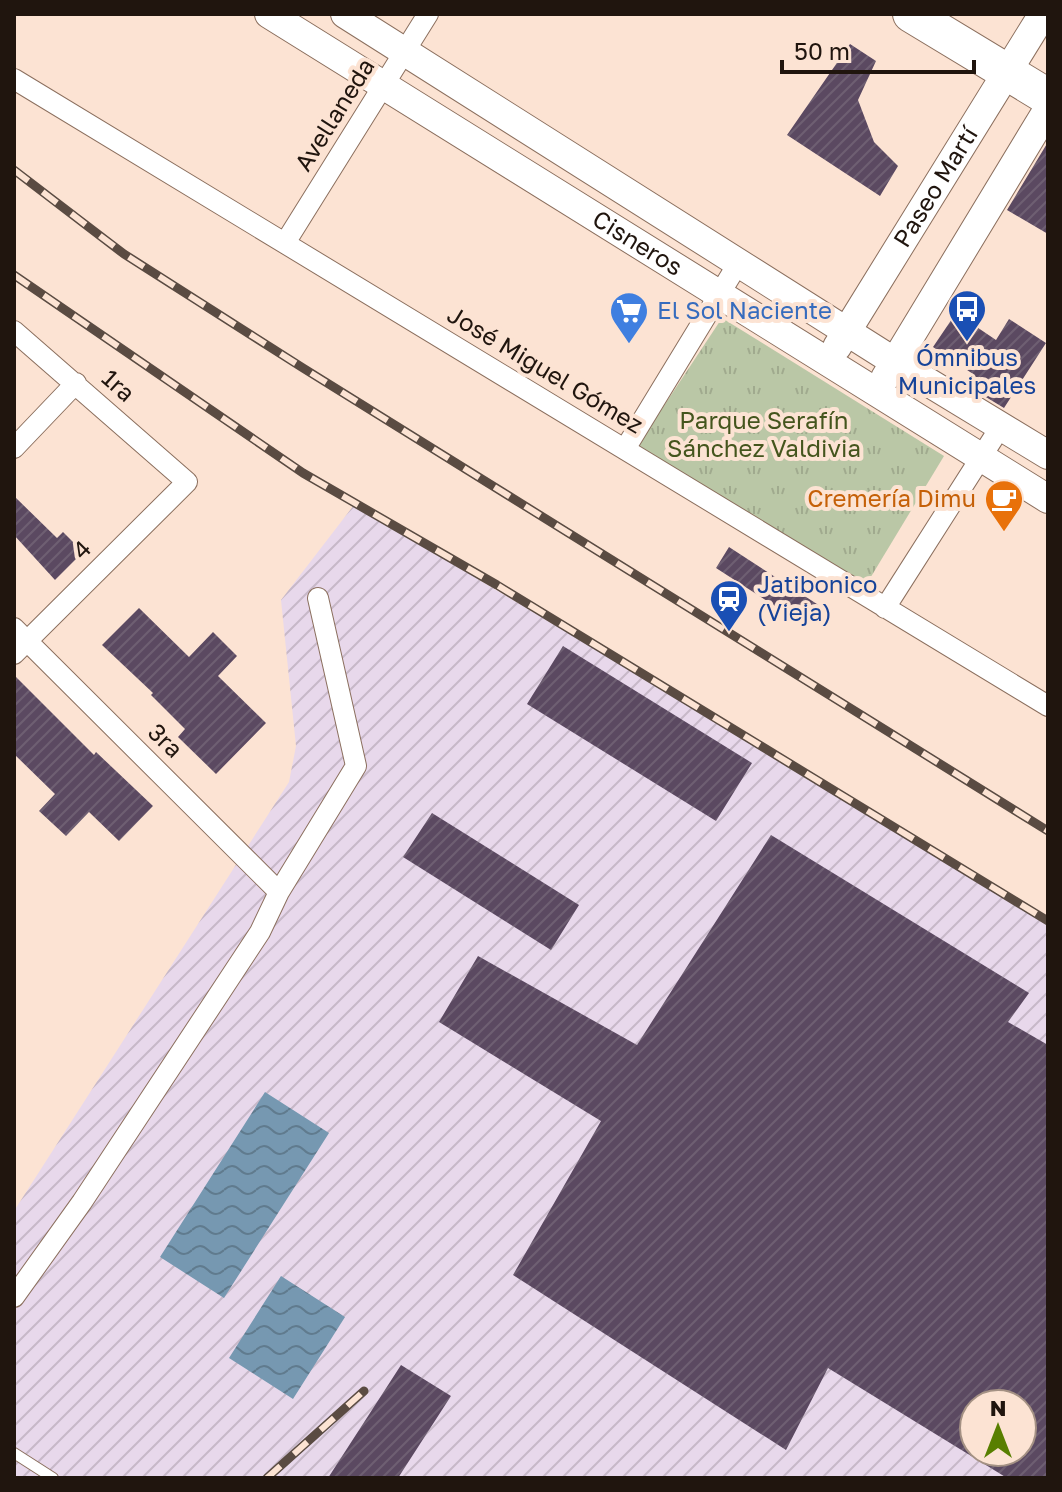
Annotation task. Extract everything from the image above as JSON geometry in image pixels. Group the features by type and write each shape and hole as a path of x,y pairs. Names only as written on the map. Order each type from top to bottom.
{"highway":[{"path":"911,14 1048,97"}],"street":[{"name":"Cisneros","path":"269,14 1048,499"},
{"name":"Cisneros","path":"345,14 895,362 1048,455"},
{"name":"Avellaneda","path":"285,243 428,14"},
{"name":"Paseo Martí","path":"829,361 1043,14"},
{"name":"José Miguel Gómez","path":"14,79 1048,706"},
{"path":"877,393 1048,109"},
{"path":"625,449 739,262"},
{"name":"1ra","path":"14,331 187,482"},
{"path":"14,448 76,383"},
{"path":"885,608 1001,426"},
{"name":"4","path":"18,641 187,482"},
{"path":"14,1297 82,1202 242,961 279,892 356,766 318,598"},
{"name":"3ra","path":"18,641 265,875 279,892"}],"lane":[{"path":"14,1453 53,1478"}],"shaded area":[{"path":"354,505 1048,920 1048,1478 14,1478 14,1211 289,782 296,746 281,600"}],"green space":[{"name":"Parque Serafín Sánchez Valdivia","path":"722,318 944,456 866,585 636,448"}],"water":[{"path":"265,1092 329,1133 224,1298 160,1257"},
{"path":"281,1276 345,1317 293,1399 229,1358"}],"building":[{"path":"850,44 876,61 858,100 874,142 898,166 880,196 787,135"},
{"path":"1048,142 1048,234 1007,210"},
{"path":"956,313 996,340 1009,319 1046,343 1004,408 966,385 973,374 933,347"},
{"path":"14,496 57,538 63,532 83,552 55,580 14,535"},
{"path":"729,547 820,606 806,626 716,568"},
{"path":"139,608 189,657 213,632 237,656 218,676 266,723 216,774 178,737 185,729 151,695 153,693 102,645"},
{"path":"563,646 752,763 716,821 527,704"},
{"path":"14,675 94,755 96,752 153,806 119,841 89,812 66,836 39,811 55,794 14,754"},
{"path":"432,813 579,905 551,950 403,857"},
{"path":"771,835 1029,993 1008,1022 1048,1045 1048,1478 1007,1478 991,1468 1038,1468 1038,1388 958,1388 958,1448 828,1368 786,1450 513,1275 601,1121 439,1022 478,956 637,1045"},
{"path":"401,1365 451,1396 398,1478 328,1478"}],"railway":[{"path":"14,170 124,254 1048,831"},
{"path":"14,275 303,473 497,585 1048,921"},
{"path":"267,1478 364,1391"}],"place":[{"name":"Ómnibus Municipales","path":"967,343"},
{"name":"El Sol Naciente","path":"629,345"},
{"name":"Cremería Dimu","path":"1004,533"},
{"name":"Jatibonico (Vieja)","path":"729,633"}]}
